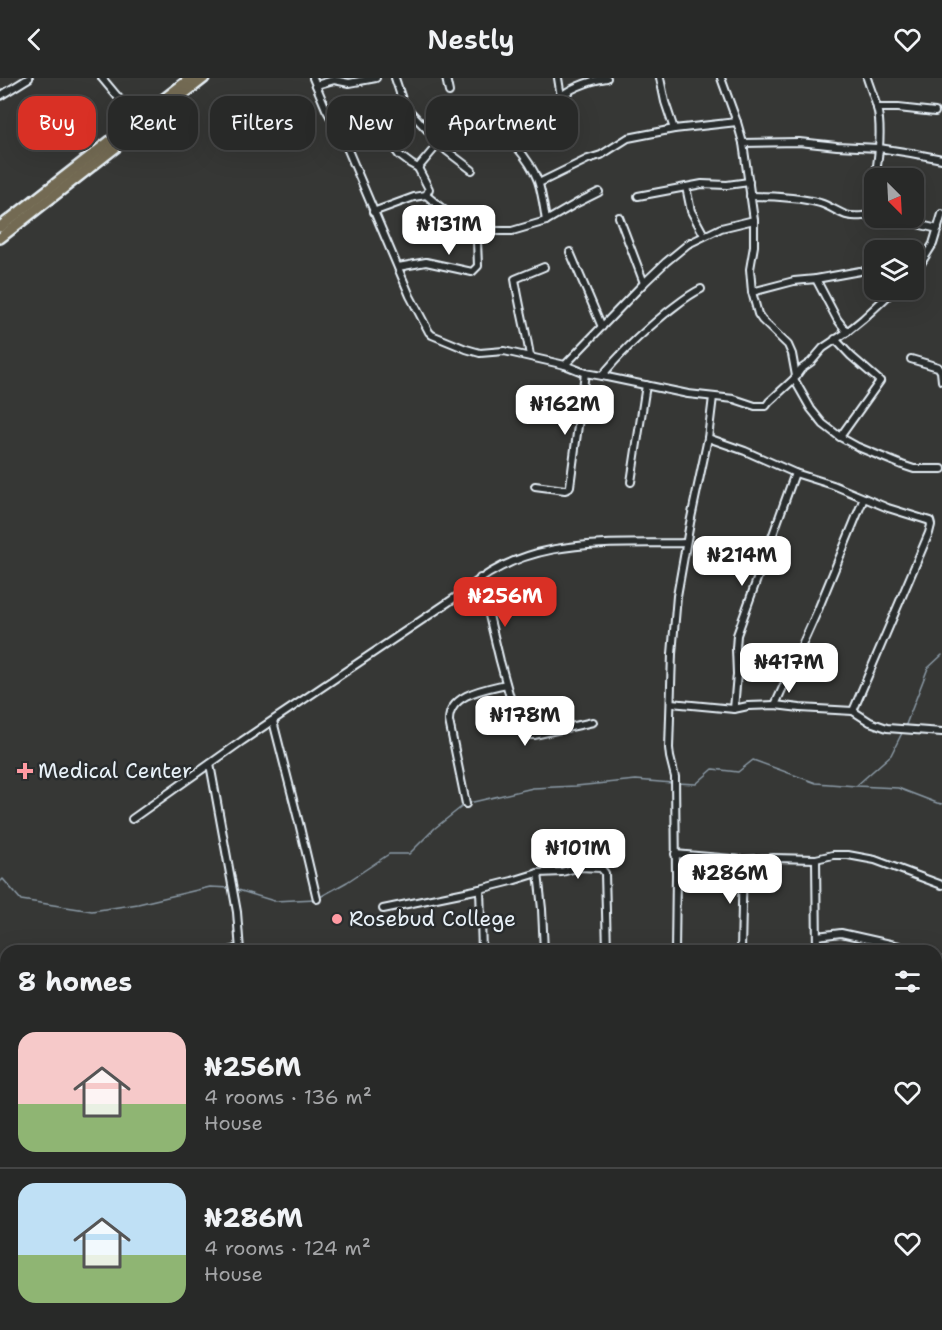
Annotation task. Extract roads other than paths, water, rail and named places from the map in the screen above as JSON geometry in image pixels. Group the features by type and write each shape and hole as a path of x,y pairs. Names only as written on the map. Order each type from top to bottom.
{"main road":[{"path":"168,96 191,78"},
{"path":"0,238 204,78"},
{"path":"0,227 108,143"}],"street":[{"path":"0,96 29,78"},
{"path":"102,78 117,96"},
{"path":"327,111 314,81 334,80 349,83 376,78"},
{"path":"395,78 401,96"},
{"path":"446,78 449,92"},
{"path":"558,78 561,96"},
{"path":"563,96 579,86 606,78"},
{"path":"660,78 674,129"},
{"path":"721,78 743,143 754,220 754,246 750,269 752,292 762,320 788,345 792,354 795,377 811,409 823,424 858,447 914,469 942,470"},
{"path":"867,78 877,108 880,136 876,168"},
{"path":"877,108 935,112"},
{"path":"414,116 426,129"},
{"path":"539,183 601,155 628,138 674,129 737,122"},
{"path":"743,143 799,142 879,148 942,159"},
{"path":"348,150 410,296 429,332 480,353 504,351 565,365 585,373 688,394 734,399 763,407 823,348 847,332 885,300"},
{"path":"395,150 418,168 429,189 426,195"},
{"path":"418,168 433,150"},
{"path":"445,150 472,170"},
{"path":"519,150 529,161 539,183 546,220"},
{"path":"639,196 702,184 727,185 748,182"},
{"path":"686,188 691,211 704,235"},
{"path":"373,212 426,195 455,219 483,230 512,231 546,220 599,192"},
{"path":"750,196 793,198 820,203 845,214 864,216"},
{"path":"924,257 929,251 942,214"},
{"path":"618,217 644,283"},
{"path":"565,365 644,283 688,244 721,228 754,220"},
{"path":"924,222 940,224"},
{"path":"398,267 426,262 473,272 478,266 477,241 483,230"},
{"path":"570,252 602,327"},
{"path":"530,356 514,279 544,267"},
{"path":"752,292 794,281 860,271"},
{"path":"816,279 837,320 847,332"},
{"path":"602,376 641,333 691,293 701,289"},
{"path":"835,339 880,381 840,437"},
{"path":"911,359 940,369 942,381"},
{"path":"535,486 565,490 570,486 585,373"},
{"path":"631,482 646,385"},
{"path":"675,945 675,777 669,748 672,654 677,596 708,438 713,397"},
{"path":"708,438 888,508 930,521 929,533 854,711"},
{"path":"734,709 737,635 795,473"},
{"path":"775,705 817,612 864,498"},
{"path":"132,819 465,591 480,578 526,556 556,548 647,542 686,543"},
{"path":"480,578 517,726 522,733 534,735 554,732 593,722"},
{"path":"466,804 449,721 450,712 466,696 506,684"},
{"path":"671,703 734,709 775,705 854,711 870,722 887,728 942,732"},
{"path":"273,721 317,899"},
{"path":"210,764 237,912 240,945"},
{"path":"675,854 743,860 816,859 833,855 848,855 875,860 942,885"},
{"path":"816,859 817,945"},
{"path":"741,945 743,860"},
{"path":"383,909 480,889 538,873 562,872 588,866 597,867 604,870 606,878 608,945"},
{"path":"538,873 544,945"},
{"path":"480,889 482,945"},
{"path":"817,936 841,933 895,945"}],"waterway":[{"path":"905,727 928,668 942,655"},
{"path":"856,786 891,755 903,731"},
{"path":"677,783 696,784 713,769 738,772 753,760 816,783 898,788 942,804"},
{"path":"469,803 533,788 636,780 672,783"},
{"path":"320,897 389,854 409,854 435,828 464,805"},
{"path":"0,882 3,879 21,900 92,911 138,904 210,887 231,888"},
{"path":"235,889 274,901 316,899"}],"place":[{"name":"Medical Center","path":"25,771"},
{"name":"Rosebud College","path":"337,919"}]}
